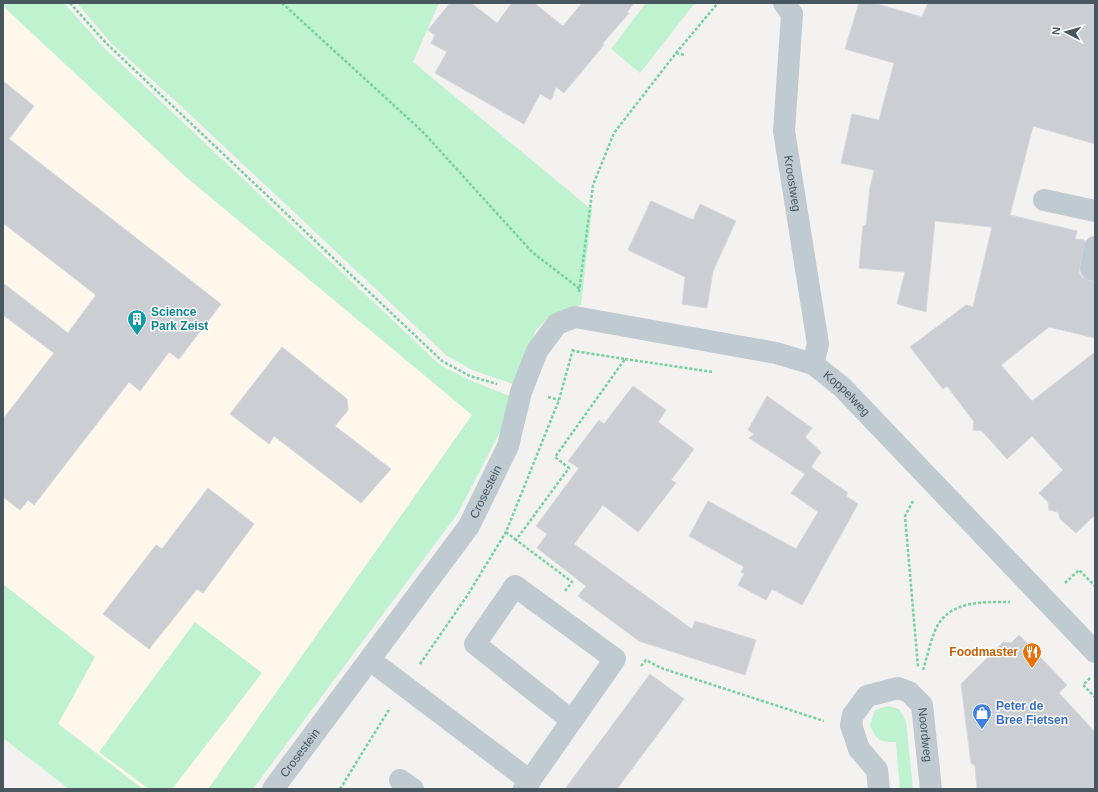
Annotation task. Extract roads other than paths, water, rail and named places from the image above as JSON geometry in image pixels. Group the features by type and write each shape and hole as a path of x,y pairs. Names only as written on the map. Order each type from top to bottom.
{"street":[{"name":"Kroostweg","path":"784,3 792,14 784,131 818,344 813,364"},
{"path":"1044,200 1095,211"},
{"path":"1095,248 1091,269 1095,270"},
{"name":"Koppelweg","path":"575,317 776,353 813,364 842,387 1095,652"},
{"name":"Crosestein","path":"273,789 469,526 508,446 521,392 537,351 557,324 575,317"},
{"path":"370,660 527,785 615,659 515,586 475,644 572,720"},
{"name":"Noordweg","path":"879,789 877,770 859,749 851,725 853,715 867,696 898,688 909,692 922,705 931,789"}],"place":[{"name":"Science Park Zeist","path":"137,336"},
{"name":"Foodmaster","path":"1032,669"},
{"name":"Peter de Bree Fietsen","path":"982,730"}]}
